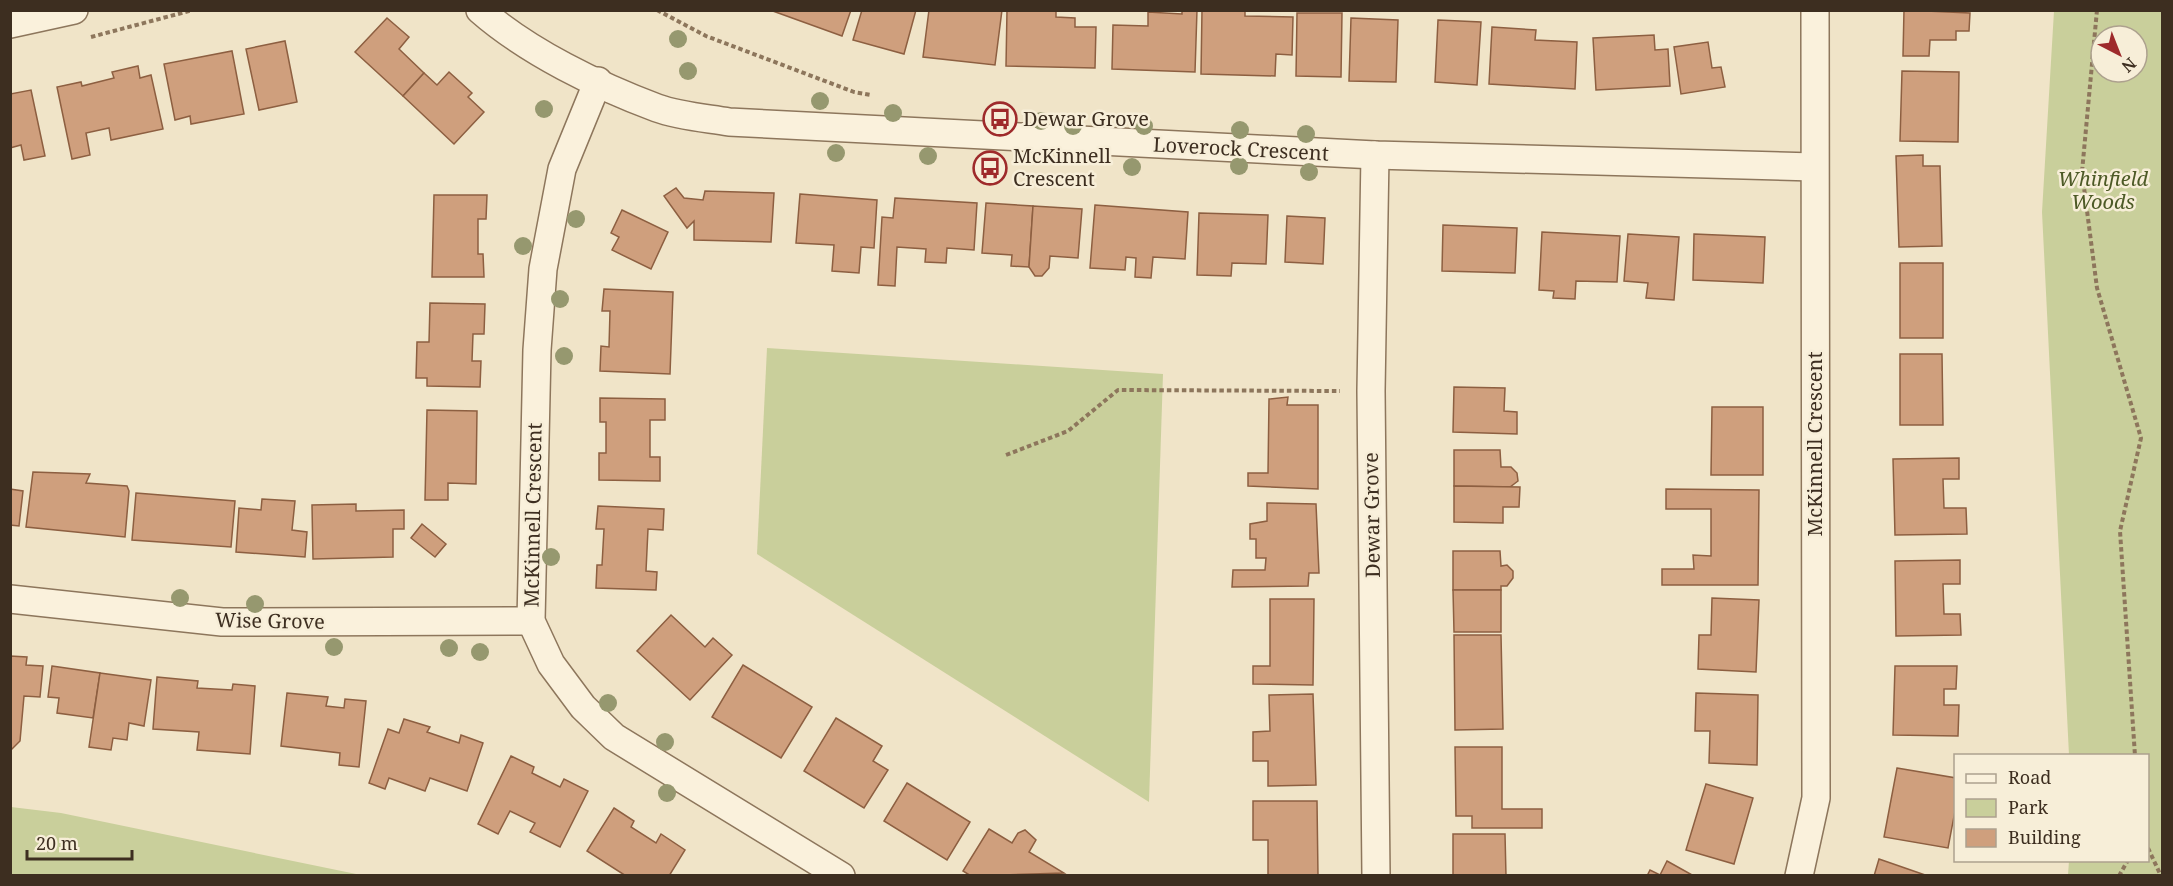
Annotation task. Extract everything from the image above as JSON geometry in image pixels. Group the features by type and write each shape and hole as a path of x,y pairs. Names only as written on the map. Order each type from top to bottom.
{"street":[{"path":"10,24 74,10"},
{"name":"Loverock Crescent","path":"480,10 538,52 598,81 658,108 729,123 1375,155 1814,167"},
{"name":"McKinnell Crescent","path":"1799,876 1816,798 1815,10"},
{"name":"McKinnell Crescent","path":"598,81 562,169 543,270 537,350 531,621 551,664 583,706 614,737 841,876"},
{"name":"Dewar Grove","path":"1375,155 1371,391 1376,876"},
{"name":"Wise Grove","path":"10,599 222,622 531,621"}],"path":[{"path":"85,39 193,10"},
{"path":"657,10 706,36 854,92 876,97"},
{"path":"2097,10 2082,172 2097,288 2140,438 2120,531 2135,754"},
{"path":"1006,455 1068,431 1118,390 1371,391"},
{"path":"2149,850 2161,876"},
{"path":"2119,876 2127,862"}],"green space":[{"name":"Whinfield Woods","path":"2054,11 2162,11 2162,875 2068,875 2069,862 2149,862 2149,754 2069,754 2042,212"},
{"path":"767,348 1163,374 1149,802 757,554"},
{"path":"11,807 61,813 361,875 11,875"}],"building":[{"path":"770,10 851,10 842,36"},
{"path":"862,10 916,10 904,54 853,40"},
{"path":"929,10 1002,10 995,65 923,57"},
{"path":"1007,10 1056,10 1056,17 1075,18 1075,27 1096,27 1095,68 1006,66"},
{"path":"1182,10 1197,10 1195,72 1112,69 1113,25 1148,26 1148,12 1182,14"},
{"path":"1202,10 1245,10 1245,16 1293,17 1292,55 1276,54 1275,76 1201,74"},
{"path":"1904,10 1970,13 1969,31 1956,31 1956,40 1930,40 1929,56 1903,56"},
{"path":"1297,13 1342,13 1341,77 1296,76"},
{"path":"387,18 409,37 399,49 424,73 403,96 355,52"},
{"path":"1351,18 1398,20 1396,82 1349,81"},
{"path":"1438,20 1481,22 1477,85 1435,82"},
{"path":"1492,27 1536,30 1535,40 1577,42 1575,89 1489,84"},
{"path":"1654,35 1655,50 1668,49 1670,86 1596,90 1593,38"},
{"path":"285,41 297,102 259,110 246,49"},
{"path":"1708,42 1712,68 1721,67 1725,87 1681,94 1674,47"},
{"path":"232,51 244,114 191,124 190,116 175,120 164,64"},
{"path":"138,66 140,78 151,75 163,129 111,140 109,128 86,133 90,155 72,159 57,87 81,82 82,86 114,78 112,72"},
{"path":"1902,71 1959,72 1958,142 1900,141"},
{"path":"449,72 472,93 468,97 484,112 454,144 403,96 424,73 437,85"},
{"path":"31,90 45,156 24,160 21,145 10,148 10,94"},
{"path":"1923,155 1923,166 1940,166 1942,246 1899,247 1896,156"},
{"path":"676,188 684,198 703,200 705,191 774,193 771,242 694,240 694,221 687,228 664,196"},
{"path":"800,194 877,200 874,248 861,247 859,273 832,271 834,245 796,243"},
{"path":"434,195 487,195 486,219 478,219 478,254 483,254 484,277 432,277"},
{"path":"895,198 977,203 974,250 947,248 946,263 925,262 926,249 897,247 895,286 878,285 882,217 893,218"},
{"path":"986,203 1033,206 1029,267 1011,266 1012,255 982,253"},
{"path":"1095,205 1188,212 1185,259 1153,257 1151,278 1135,277 1136,258 1126,257 1125,270 1090,268"},
{"path":"1033,206 1082,209 1078,258 1050,256 1049,268 1042,276 1035,276 1029,267"},
{"path":"622,210 668,232 651,269 612,250 619,237 611,233"},
{"path":"1199,213 1268,215 1266,264 1232,263 1231,276 1197,275"},
{"path":"1287,216 1325,218 1323,264 1285,262"},
{"path":"1443,225 1517,228 1515,273 1442,271"},
{"path":"1542,232 1620,236 1617,282 1576,281 1575,299 1553,298 1554,291 1539,290"},
{"path":"1628,234 1679,237 1674,300 1646,298 1648,283 1624,281"},
{"path":"1694,234 1765,237 1763,283 1693,280"},
{"path":"1900,263 1943,263 1943,338 1900,338"},
{"path":"604,289 673,292 670,374 600,371 601,346 609,347 610,311 602,311"},
{"path":"430,303 485,304 484,334 473,334 472,361 481,361 480,387 427,386 427,378 416,378 417,342 429,342"},
{"path":"1900,354 1942,354 1943,425 1900,425"},
{"path":"1454,387 1505,388 1504,411 1517,412 1517,434 1453,432"},
{"path":"1288,397 1287,405 1318,405 1318,489 1248,486 1248,473 1268,473 1269,399"},
{"path":"600,398 665,399 665,420 650,420 650,457 660,457 660,481 599,480 599,453 606,453 606,422 600,422"},
{"path":"1712,407 1763,407 1763,475 1711,475"},
{"path":"427,410 477,411 476,484 448,483 448,500 425,500"},
{"path":"1454,450 1500,450 1501,467 1511,467 1517,473 1518,481 1510,487 1454,486"},
{"path":"1959,458 1959,479 1943,479 1944,508 1966,508 1967,534 1895,535 1893,459"},
{"path":"33,472 90,474 86,483 127,486 129,491 125,537 26,527"},
{"path":"1454,486 1520,487 1519,507 1503,507 1503,523 1454,522"},
{"path":"10,489 23,491 19,526 10,525"},
{"path":"1666,489 1759,490 1758,585 1662,585 1662,569 1694,569 1693,555 1711,556 1711,509 1666,509"},
{"path":"136,493 235,501 231,547 132,540"},
{"path":"262,499 295,501 292,530 307,532 305,557 236,552 239,508 261,510"},
{"path":"1267,503 1316,504 1319,573 1309,573 1308,586 1232,587 1233,570 1265,570 1266,558 1256,558 1256,539 1250,539 1250,524 1267,521"},
{"path":"356,504 356,511 404,510 404,529 393,529 393,557 313,559 312,505"},
{"path":"598,506 664,509 663,530 648,529 646,571 657,572 656,590 596,588 597,565 602,565 604,529 596,529"},
{"path":"422,524 446,544 435,557 411,538"},
{"path":"1453,551 1500,551 1501,566 1507,565 1513,571 1513,578 1507,586 1501,586 1501,590 1453,590"},
{"path":"1960,560 1960,584 1943,584 1944,614 1960,614 1961,635 1896,636 1895,561"},
{"path":"1453,590 1501,590 1501,632 1454,632"},
{"path":"1712,598 1759,600 1756,672 1698,669 1699,635 1711,635"},
{"path":"1270,599 1314,599 1313,685 1253,684 1253,666 1270,666"},
{"path":"671,615 705,647 713,638 732,655 690,700 637,651"},
{"path":"1454,635 1501,635 1503,729 1455,730"},
{"path":"10,656 27,657 26,665 43,666 40,697 24,696 20,741 11,750"},
{"path":"743,665 812,707 781,758 712,717"},
{"path":"52,666 100,673 93,718 57,713 59,698 48,697"},
{"path":"1895,666 1957,666 1956,689 1944,689 1944,705 1959,705 1958,736 1893,735"},
{"path":"100,673 151,680 144,726 129,723 127,740 113,738 111,750 89,747"},
{"path":"157,677 198,681 197,688 232,690 233,684 255,686 250,754 197,750 199,732 153,729"},
{"path":"287,693 328,697 326,706 344,708 345,699 366,701 359,767 339,765 340,753 281,746"},
{"path":"1696,693 1758,695 1757,765 1709,763 1710,731 1695,731"},
{"path":"1313,694 1316,785 1268,786 1268,761 1253,761 1253,732 1270,731 1269,695"},
{"path":"836,718 882,746 873,761 888,770 864,808 804,771"},
{"path":"404,719 430,727 427,732 459,743 461,735 483,743 467,791 430,778 425,791 389,778 385,789 369,783 388,729 399,733"},
{"path":"1455,747 1502,747 1502,809 1542,809 1542,828 1472,828 1472,816 1456,816"},
{"path":"511,756 534,767 532,773 560,787 564,779 588,791 560,847 530,832 535,823 510,811 498,834 478,824"},
{"path":"1897,768 1954,778 1954,816 1948,848 1884,837"},
{"path":"907,783 970,822 947,860 884,821"},
{"path":"1706,784 1753,798 1734,864 1686,850"},
{"path":"1253,801 1317,801 1318,876 1268,876 1268,840 1253,840"},
{"path":"614,808 634,821 631,827 656,843 661,834 685,850 669,876 626,876 587,851"},
{"path":"989,829 1012,843 1018,833 1025,830 1036,840 1029,852 1064,873 971,876 963,871"},
{"path":"1453,834 1505,834 1506,876 1453,876"},
{"path":"1879,859 1928,876 1874,876"},
{"path":"1667,861 1694,876 1647,876 1650,870 1660,875"}],"place":[{"name":"Dewar Grove","path":"1000,119"},
{"name":"McKinnell Crescent","path":"990,168"}]}
